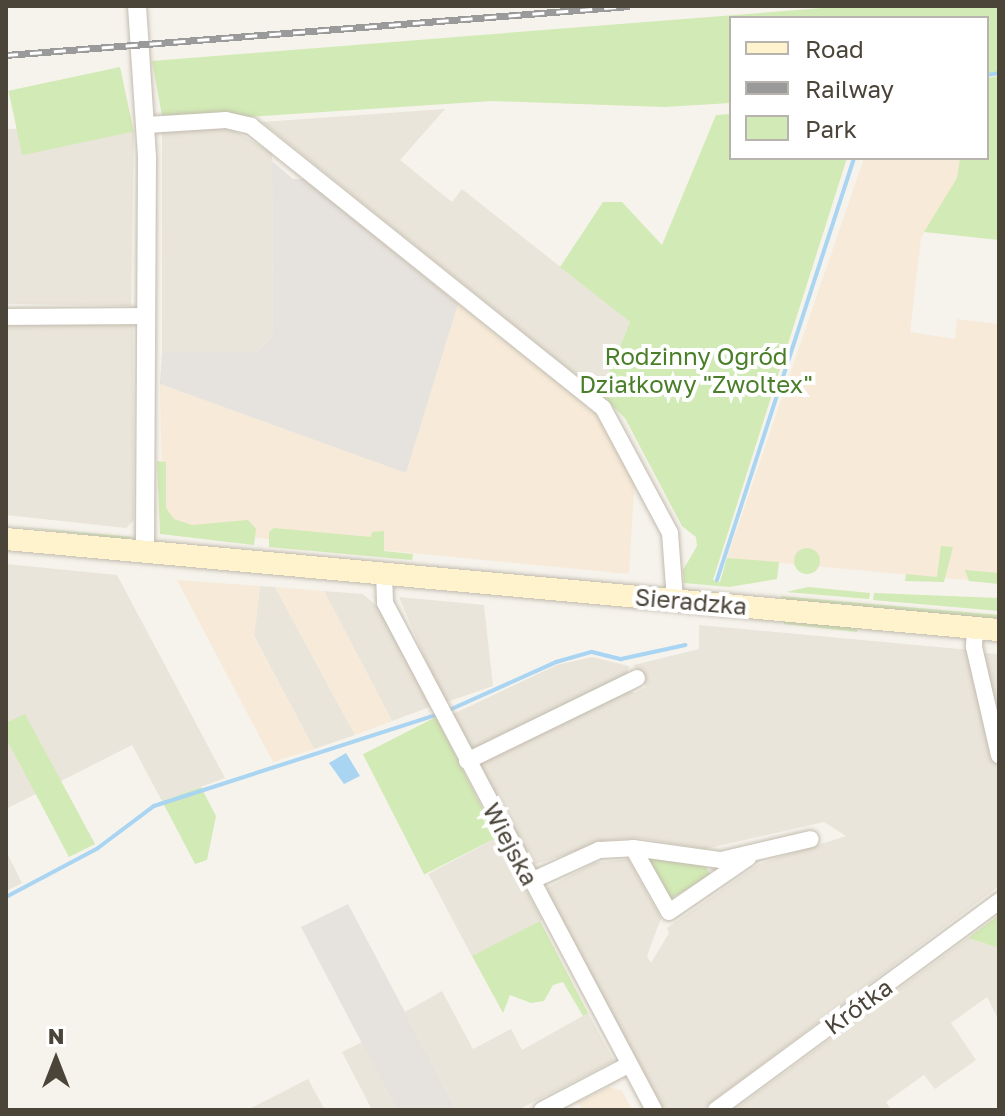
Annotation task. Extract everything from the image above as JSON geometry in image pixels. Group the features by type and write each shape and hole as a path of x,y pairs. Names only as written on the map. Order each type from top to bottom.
{"main road":[{"name":"Sieradzka","path":"6,539 999,630"}],"street":[{"path":"137,6 147,125 145,551"},
{"path":"147,125 226,120 251,126 603,408 672,536 675,600"},
{"path":"6,317 146,316"},
{"name":"Wiejska","path":"384,573 385,603 654,1110"},
{"path":"975,627 974,647 999,755"},
{"path":"467,761 637,678"},
{"path":"531,881 583,854 633,848 692,860 749,857 811,839"},
{"path":"633,848 669,912 749,857"},
{"name":"Krótka","path":"716,1110 999,901"},
{"path":"542,1110 628,1065"}],"shaded area":[{"path":"445,109 400,160 452,202 462,189 630,322 600,394 262,122"},
{"path":"227,126 272,153 273,336 257,352 162,352 162,132"},
{"path":"6,129 134,131 131,306 6,304"},
{"path":"863,160 960,160 957,178 921,238 910,332 955,339 957,319 997,324 999,309 999,583 727,558"},
{"path":"272,161 293,179 304,179 458,304 406,473 160,384 162,352 257,352 273,336"},
{"path":"458,304 605,421 635,477 629,574 163,529 160,384 406,473"},
{"path":"133,323 134,520 126,528 6,515 6,325"},
{"path":"6,564 117,575 225,778 162,801 132,745 6,809"},
{"path":"177,580 260,586 254,637 314,749 273,762"},
{"path":"260,586 275,587 355,735 314,749 254,636"},
{"path":"275,587 324,591 392,721 355,735"},
{"path":"324,591 363,594 382,611 430,707 392,721"},
{"path":"399,597 484,605 493,686 444,703"},
{"path":"699,625 970,650 990,757 999,762 999,886 701,1110 664,1110 545,889 594,863 628,859 661,918 647,956 651,963 669,933 667,928 759,864 846,836 824,822 705,849 639,838 610,840 536,864 528,858 477,762 623,689 635,693 646,687 634,665 699,649"},
{"path":"982,653 999,654 999,732"},
{"path":"592,657 629,666 626,677 471,750 453,714 557,665"},
{"path":"498,837 542,920 472,957 428,874"},
{"path":"6,851 22,883 6,891"},
{"path":"348,904 456,1110 397,1110 301,927"},
{"path":"968,938 999,948 999,1021 987,997 951,1023 976,1060 935,1089 924,1075 886,1102 891,1110 734,1110"},
{"path":"442,991 473,1049 511,1029 522,1050 588,1013 614,1061 518,1110 456,1110 405,1012"},
{"path":"362,1042 397,1110 372,1110 342,1052"},
{"path":"308,1079 325,1110 247,1110"},
{"path":"609,1087 622,1091 632,1110 582,1110 578,1102"}],"green space":[{"path":"848,6 999,6 999,73 989,75 989,16 729,16 729,103 664,107 492,101 245,117 162,116 152,61"},
{"path":"120,67 134,132 22,155 8,91"},
{"path":"999,76 999,240 924,232 957,178 960,160 989,160 989,78"},
{"name":"Rodzinny Ogród Działkowy \"Zwoltex\"","path":"729,114 729,160 846,160 713,580 720,582 727,558 779,562 777,579 729,587 684,583 683,570 697,546 696,537 682,526 625,418 600,394 630,322 560,267 603,202 622,202 662,245 716,115"},
{"path":"157,461 166,462 166,508 174,519 192,525 248,520 256,529 254,545 160,534"},
{"path":"12,526 133,537 126,539"},
{"path":"274,528 371,537 372,532 384,531 384,551 413,554 412,560 269,547 269,532"},
{"path":"941,546 953,547 944,582 905,581 906,574 937,577"},
{"path":"807,548 816,552 820,561 816,570 807,574 798,570 794,561 798,552"},
{"path":"965,570 999,573 999,584 969,581"},
{"path":"808,587 870,593 869,599 786,592"},
{"path":"874,593 999,598 999,611 873,600"},
{"path":"781,596 999,615 999,621 780,602"},
{"path":"784,620 858,626 857,632 784,624"},
{"path":"25,714 95,844 69,857 6,738 6,723"},
{"path":"436,717 497,837 424,875 363,754"},
{"path":"201,787 216,816 207,860 195,864 162,801"},
{"path":"648,857 706,867 711,875 670,899"},
{"path":"999,915 999,948 968,938"},
{"path":"540,921 588,1013 583,1016 563,982 553,985 544,1001 531,1003 510,995 503,1013 472,956"}],"water":[{"path":"346,753 360,776 344,784 329,763"}],"waterway":[{"path":"989,75 999,73"},
{"path":"717,580 853,160"},
{"path":"447,711 556,662 592,652 621,659 685,645"},
{"path":"6,897 98,848 154,806 435,715"}],"railway":[{"path":"6,55 630,6"}]}
